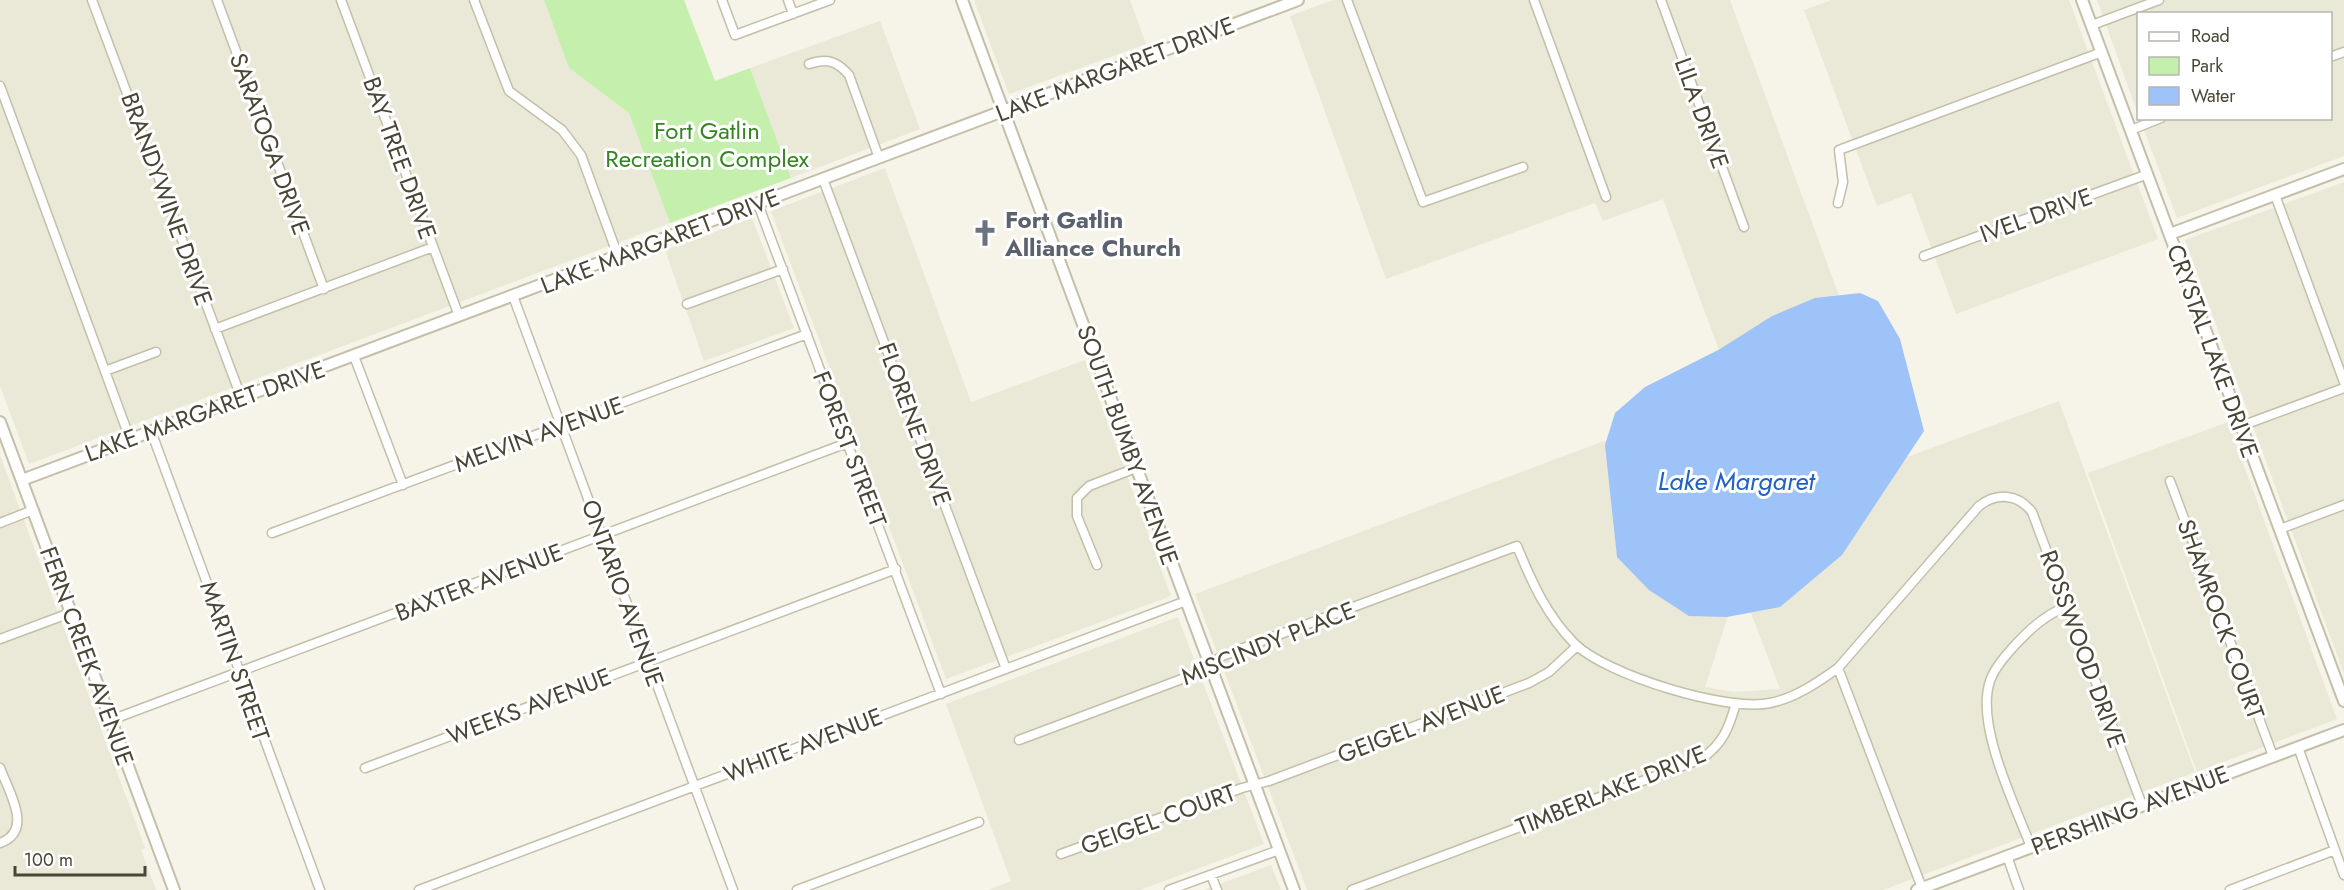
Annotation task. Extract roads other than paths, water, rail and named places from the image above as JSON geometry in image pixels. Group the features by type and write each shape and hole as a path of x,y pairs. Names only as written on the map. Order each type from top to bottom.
{"street":[{"name":"BRANDYWINE DRIVE","path":"93,0 241,397"},
{"name":"SARATOGA DRIVE","path":"217,0 324,289"},
{"name":"BAY TREE DRIVE","path":"341,0 459,316"},
{"path":"474,0 509,91 562,130 581,155 618,256"},
{"path":"722,0 735,35 830,0"},
{"path":"788,0 793,14"},
{"name":"SOUTH BUMBY AVENUE","path":"962,0 1294,890"},
{"name":"LAKE MARGARET DRIVE","path":"22,480 1298,0"},
{"path":"1347,0 1423,202 1523,167"},
{"path":"1534,0 1606,197"},
{"name":"LILA DRIVE","path":"1661,0 1744,227"},
{"name":"CRYSTAL LAKE DRIVE","path":"2082,0 2344,701"},
{"path":"2092,25 2159,0"},
{"path":"1838,203 1843,182 1839,150 2102,52"},
{"path":"809,64 832,61 841,66 849,75 879,158"},
{"path":"0,86 130,439"},
{"path":"2131,130 2156,120"},
{"path":"2170,234 2344,169"},
{"name":"IVEL DRIVE","path":"1924,256 2148,174"},
{"name":"FLORENE DRIVE","path":"823,179 1006,669"},
{"path":"2275,195 2344,382"},
{"name":"FOREST STREET","path":"758,204 941,694"},
{"path":"215,329 433,247"},
{"path":"687,304 783,269"},
{"name":"ONTARIO AVENUE","path":"513,296 733,890"},
{"name":"MELVIN AVENUE","path":"272,533 807,334"},
{"path":"105,371 156,352"},
{"path":"354,356 403,485"},
{"path":"2241,426 2344,388"},
{"name":"FERN CREEK AVENUE","path":"0,422 174,890"},
{"name":"MARTIN STREET","path":"151,431 241,672 264,744 320,890"},
{"name":"BAXTER AVENUE","path":"111,720 847,443"},
{"path":"1097,565 1077,516 1077,498 1089,486 1136,468"},
{"name":"SHAMROCK COURT","path":"2170,482 2272,756"},
{"name":"ROSSWOOD DRIVE","path":"1838,668 1979,506 1996,496 2016,499 2032,512 2142,805"},
{"path":"2280,529 2344,505"},
{"path":"0,523 33,510"},
{"name":"MISCINDY PLACE","path":"1019,740 1198,673 1222,656 1517,546 1540,600 1577,646"},
{"name":"WEEKS AVENUE","path":"365,768 896,570"},
{"name":"WHITE AVENUE","path":"419,890 1186,601"},
{"path":"2031,847 1988,731 1987,698 1990,681 2007,654 2036,623 2067,606"},
{"path":"0,639 70,613"},
{"path":"1577,646 1626,676 1736,703 1759,705 1784,699 1813,686 1838,668 1919,889"},
{"name":"GEIGEL AVENUE","path":"1255,785 1529,683 1549,672 1577,646"},
{"name":"TIMBERLAKE DRIVE","path":"1352,890 1701,759 1722,742 1729,729 1736,703"},
{"name":"PERSHING AVENUE","path":"1919,889 2344,730"},
{"path":"2298,747 2344,875"},
{"path":"0,768 18,814 18,828 10,839 0,843"},
{"name":"GEIGEL COURT","path":"1062,854 1255,785"},
{"path":"797,890 979,822"},
{"path":"1169,890 1279,850"},
{"path":"2230,890 2335,850"},
{"path":"2007,856 2019,890"},
{"path":"1212,875 1217,890"}],"water":[{"name":"Lake Margaret","path":"1860,293 1878,301 1900,339 1924,431 1842,555 1780,607 1727,617 1689,616 1649,590 1617,557 1605,445 1615,413 1645,387 1720,349 1772,316 1815,298"}],"place":[{"name":"Fort Gatlin Alliance Church","path":"985,233"}],"park label":[{"name":"Fort Gatlin Recreation Complex","path":"707,144"}]}
